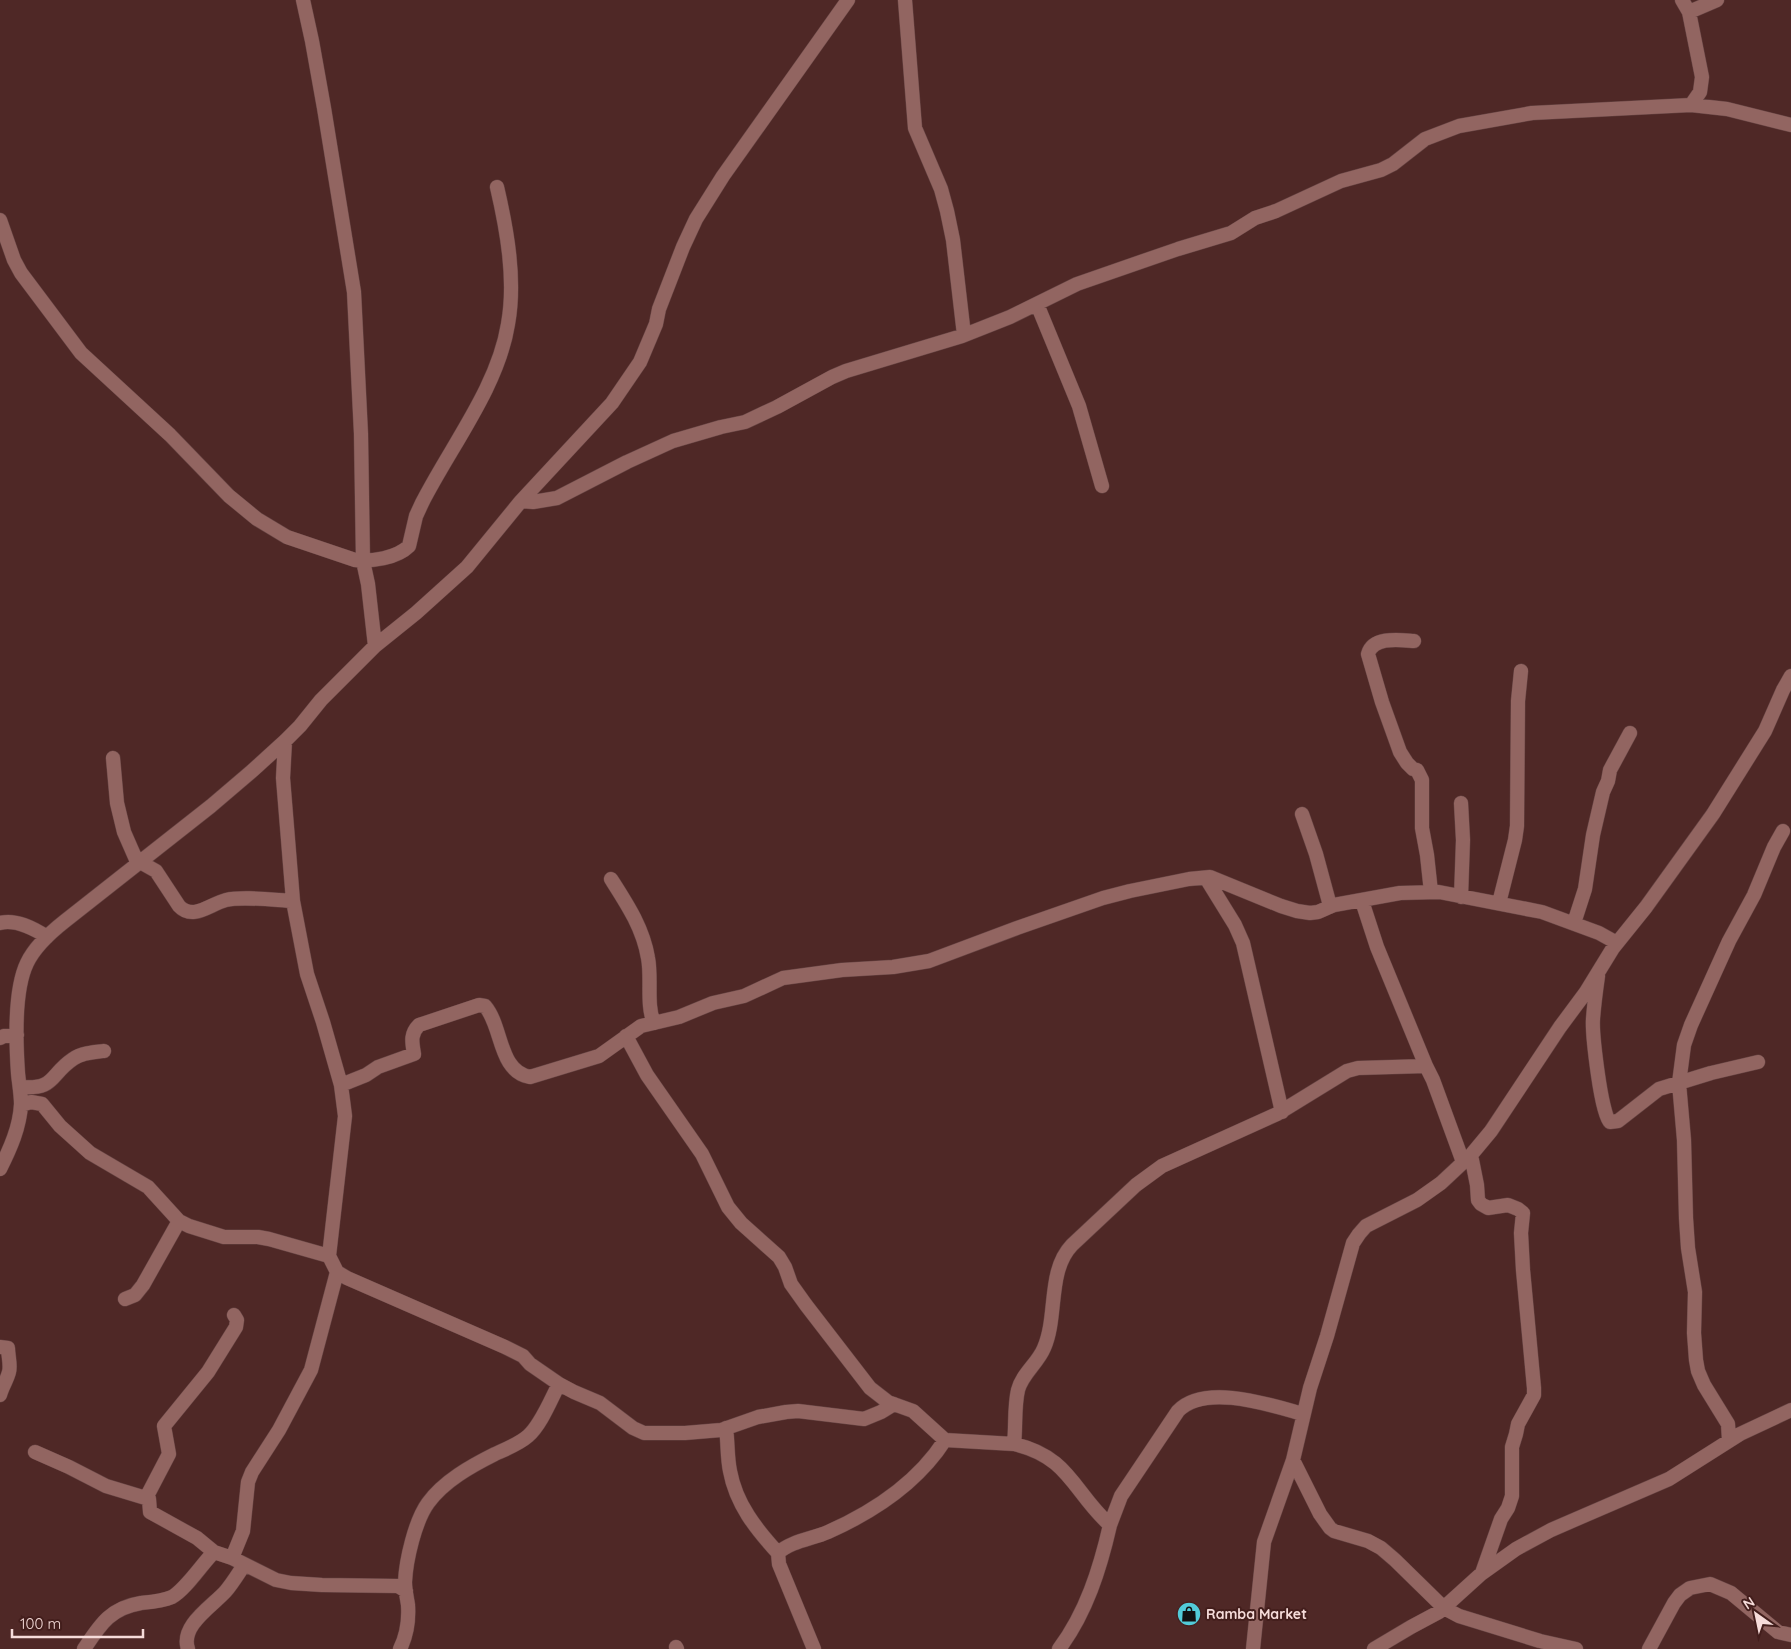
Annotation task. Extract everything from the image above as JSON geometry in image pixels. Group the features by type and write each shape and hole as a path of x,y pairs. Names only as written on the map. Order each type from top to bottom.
{"street":[{"path":"303,0 324,108 354,292 361,434 363,561 368,584 375,646"},
{"path":"0,1169 15,1136 21,1105 17,1035 21,983 27,964 47,937 65,920 139,863 252,771 300,726 322,700 375,646 416,613 467,567 521,501 612,404 640,362 650,341 677,263 696,219 723,176 848,0"},
{"path":"906,0 915,128 941,189 947,211 953,240 964,334"},
{"path":"1682,0 1689,12 1702,78 1698,97 1691,105"},
{"path":"1689,12 1717,0"},
{"path":"1701,89 1711,102 1727,109"},
{"path":"521,501 533,502 557,498 673,441 722,426 745,422 832,377 964,334 1010,317 1077,284 1231,233 1256,218 1276,211 1341,181 1381,170 1393,164 1416,144 1442,131 1474,123 1532,113 1691,105 1727,109 1791,125"},
{"path":"0,220 14,260 21,273 81,353 170,435 218,486 257,519 287,537 363,561 397,554 408,546 416,516 422,503 469,421 496,366 508,326 511,300 508,249 497,187"},
{"path":"1037,304 1079,406 1102,486"},
{"path":"1414,642 1392,641 1378,643 1371,647 1368,654 1380,696 1400,752 1407,763 1417,770 1422,780 1422,828 1427,855 1430,892"},
{"path":"1499,903 1517,826 1518,701 1521,671"},
{"path":"1253,1649 1264,1542 1293,1460 1303,1414 1351,1251 1359,1234 1372,1223 1430,1191 1467,1158 1491,1131 1598,973 1607,956 1646,907 1713,814 1765,731 1791,676"},
{"path":"1574,923 1585,889 1593,835 1603,792 1610,770 1630,733"},
{"path":"188,1649 186,1642 189,1630 204,1611 226,1590 238,1562 248,1482 312,1370 337,1272 330,1256 345,1116 341,1085 326,1029 307,974 293,901 283,778 285,741"},
{"path":"113,758 117,803 124,832 139,863 156,871 183,911 199,912 227,900 293,901"},
{"path":"1461,803 1464,840 1461,897"},
{"path":"1302,814 1316,854 1329,907"},
{"path":"1729,1440 1728,1424 1704,1385 1696,1360 1694,1333 1695,1292 1689,1256 1686,1218 1684,1140 1679,1083 1684,1045 1691,1025 1729,941 1754,895 1774,847 1783,831"},
{"path":"341,1085 366,1075 378,1067 414,1054 413,1032 419,1025 479,1005 487,1008 494,1020 509,1062 523,1076 530,1077 604,1053 641,1026 679,1017 713,1003 744,996 789,977 847,969 893,967 929,961 1103,898 1189,879 1210,877 1297,911 1315,913 1329,907 1400,893 1430,892 1542,912 1599,933 1617,943"},
{"path":"611,878 634,914 640,931 648,958 651,1011 654,1023"},
{"path":"1206,878 1235,925 1243,943 1282,1112"},
{"path":"1362,900 1377,947 1426,1066 1478,1184 1478,1200 1488,1208 1508,1205 1523,1212 1521,1233 1523,1270 1534,1395 1518,1424 1512,1447 1512,1496 1508,1508 1501,1519 1482,1574"},
{"path":"0,923 20,924 47,937"},
{"path":"1598,973 1593,1020 1604,1108 1609,1113 1619,1116 1626,1115 1659,1089 1711,1072 1758,1062"},
{"path":"0,1038 17,1035"},
{"path":"626,1036 647,1075 702,1154 718,1189 732,1212 741,1223 782,1261 791,1284 816,1320 866,1383 882,1398 913,1411 945,1440 1014,1444 1037,1452 1060,1466 1091,1506 1110,1525"},
{"path":"20,1087 40,1087 52,1079 77,1056 104,1051"},
{"path":"1014,1444 1018,1392 1023,1379 1040,1356 1046,1343 1059,1267 1066,1251 1136,1185 1162,1166 1282,1112 1351,1069 1426,1066"},
{"path":"21,1105 32,1102 42,1104 60,1126 90,1153 148,1187 179,1221 196,1229 217,1235 241,1238 258,1237 330,1256"},
{"path":"126,1299 135,1295 143,1285 179,1221"},
{"path":"337,1272 523,1356 530,1364 559,1384 600,1403 633,1428 644,1433 685,1433 726,1428 758,1417 798,1411 864,1419 894,1404"},
{"path":"146,1498 169,1454 164,1426 214,1363 236,1327 237,1320 234,1316"},
{"path":"0,1347 8,1348 9,1365 9,1374 4,1380 0,1395"},
{"path":"400,1649 405,1638 407,1625 408,1606 405,1583 411,1547 421,1514 442,1488 463,1472 528,1436 539,1422 559,1384"},
{"path":"1059,1649 1088,1599 1097,1575 1110,1525 1121,1496 1184,1404 1230,1397 1252,1400 1303,1414"},
{"path":"1374,1649 1444,1608 1482,1574 1516,1549 1551,1530 1669,1479 1729,1440 1791,1410"},
{"path":"726,1428 729,1469 736,1495 752,1523 778,1553 779,1564 814,1649"},
{"path":"778,1553 792,1545 820,1536 846,1523 894,1494 935,1456 945,1440"},
{"path":"35,1452 106,1486 149,1499 150,1512 197,1538 214,1552 270,1578 292,1583 322,1585 398,1586 406,1591"},
{"path":"1293,1460 1320,1514 1330,1528 1341,1534 1368,1541 1381,1548 1444,1608 1459,1616 1477,1622 1540,1641 1576,1649"},
{"path":"84,1649 100,1625 111,1614 138,1604 172,1597 214,1552"},
{"path":"1649,1649 1676,1599 1690,1588 1710,1584 1731,1594 1778,1632 1791,1635"}],"place":[{"name":"Ramba Market","path":"1189,1614"}]}
